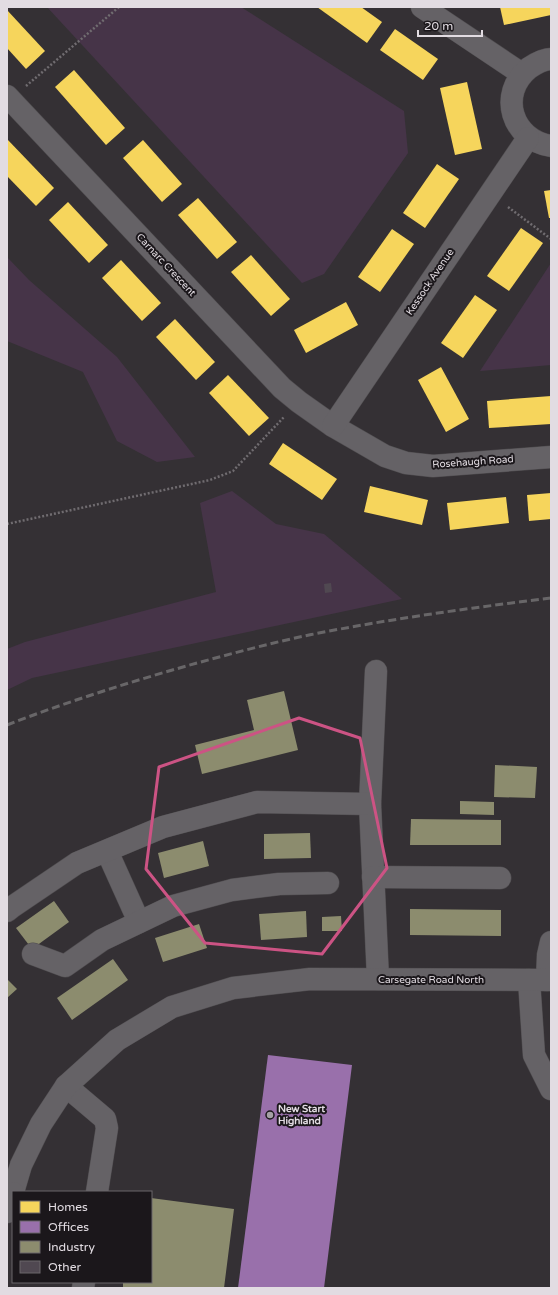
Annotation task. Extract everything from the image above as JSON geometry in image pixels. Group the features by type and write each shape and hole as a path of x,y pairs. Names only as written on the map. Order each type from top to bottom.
{"street":[{"path":"422,7 522,74"},
{"path":"551,59 534,64 522,74 515,86 512,100 513,114 519,127 528,138 541,145 551,146"},
{"name":"Carnarc Crescent","path":"9,98 282,388 333,426"},
{"name":"Kessock Avenue","path":"333,426 528,138"},
{"name":"Rosehaugh Road","path":"333,426 385,456 406,464 434,466 551,457"},
{"path":"376,671 370,804 378,979"},
{"path":"7,911 12,906 78,863 163,827 257,802 370,804"},
{"path":"107,851 139,922"},
{"path":"373,878 500,878"},
{"path":"33,954 65,966 102,940 173,906 232,890 279,884 328,883"},
{"path":"551,942 542,980 534,1055 551,1089"},
{"name":"Carsegate Road North","path":"13,1191 22,1165 42,1124 66,1086 117,1040 172,1007 233,988 310,979 542,980"},
{"path":"66,1086 105,1119 107,1128 97,1191"},
{"name":"Carsegate Road North","path":"7,1212 12,1195"}],"path":[{"path":"9,98 118,7"},
{"path":"490,194 551,239"},
{"path":"7,524 210,480 233,471 299,402"}],"highlighted area":[{"path":"299,718 360,738 387,868 322,954 205,943 146,869 159,767"}],"shaded area":[{"path":"47,7 241,7 404,111 408,153 324,274 302,283"},
{"path":"7,257 29,280 117,357 195,457 157,462 117,441 83,372 7,341"},
{"path":"551,263 551,365 480,371"},
{"path":"232,491 276,524 324,534 402,599 32,678 7,690 7,649 25,642 216,592 200,503"}],"building: Homes":[{"path":"317,7 361,7 382,22 367,43"},
{"path":"500,7 551,7 551,15 504,25"},
{"path":"7,10 45,51 26,69 7,48"},
{"path":"395,29 438,59 423,80 380,50"},
{"path":"74,70 125,128 106,145 55,87"},
{"path":"467,82 482,149 455,155 440,88"},
{"path":"7,139 54,188 36,206 7,176"},
{"path":"143,140 182,184 162,202 123,158"},
{"path":"437,164 459,179 425,228 403,213"},
{"path":"551,190 551,218 549,218 544,191"},
{"path":"198,198 237,242 217,259 178,215"},
{"path":"68,202 108,245 89,263 49,220"},
{"path":"521,228 543,243 509,291 487,276"},
{"path":"392,229 414,244 380,292 358,277"},
{"path":"251,255 290,299 271,316 231,272"},
{"path":"121,260 161,303 142,321 102,278"},
{"path":"475,295 497,310 463,358 441,343"},
{"path":"346,302 358,325 306,353 294,330"},
{"path":"175,319 215,362 196,380 156,337"},
{"path":"441,367 469,419 446,432 418,380"},
{"path":"228,375 269,418 249,436 209,393"},
{"path":"551,396 551,424 489,428 487,401"},
{"path":"283,443 337,479 322,500 269,464"},
{"path":"370,486 428,500 422,525 364,512"},
{"path":"551,493 551,519 529,521 527,495"},
{"path":"506,497 509,523 450,530 447,503"}],"building: Offices":[{"path":"268,1055 352,1065 324,1288 238,1288"}],"building: Industry":[{"path":"284,691 298,750 202,774 195,745 254,730 247,700"},
{"path":"495,765 537,767 535,798 494,797"},
{"path":"460,801 494,802 494,815 460,814"},
{"path":"411,819 501,820 501,845 410,845"},
{"path":"310,833 311,858 264,859 264,834"},
{"path":"203,841 209,866 164,878 158,853"},
{"path":"54,901 69,922 32,949 16,928"},
{"path":"410,909 501,910 501,936 410,935"},
{"path":"306,911 307,937 261,940 259,914"},
{"path":"341,916 342,931 322,931 322,917"},
{"path":"199,924 207,948 163,962 155,938"},
{"path":"113,959 128,980 72,1020 57,998"},
{"path":"7,979 17,989 7,998"},
{"path":"152,1198 234,1209 224,1288 123,1288 123,1283 152,1283"}],"building: Other":[{"path":"331,583 332,592 325,593 324,584"}],"railway":[{"path":"7,725 125,684 281,641 399,619 551,598"}],"place":[{"name":"New Start Highland","path":"270,1115"}]}
